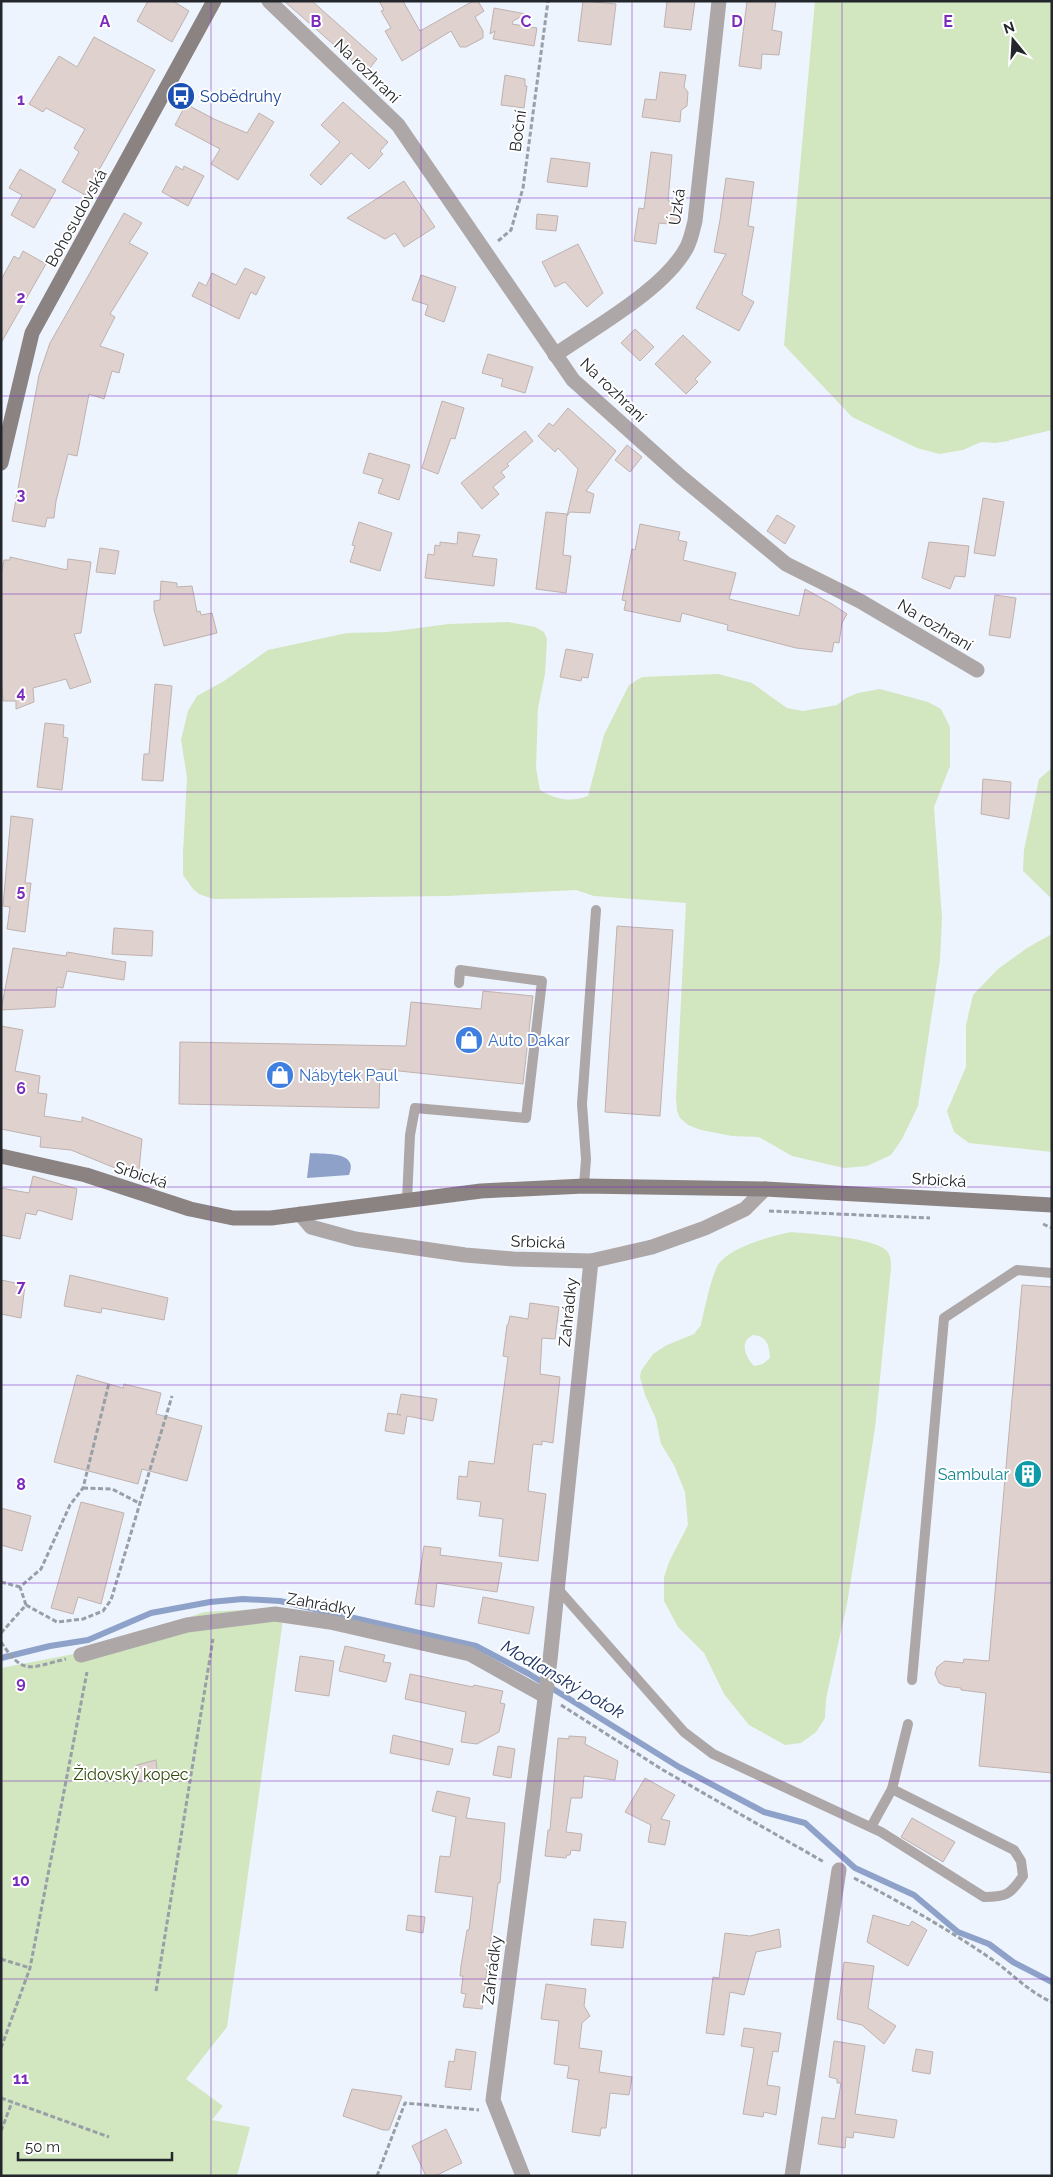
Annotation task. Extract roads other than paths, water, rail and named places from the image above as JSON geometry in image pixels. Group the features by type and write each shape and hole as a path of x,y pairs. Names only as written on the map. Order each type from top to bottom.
{"street":[{"name":"Na rozhraní","path":"269,1 398,125 555,355 580,386 680,476 786,564 860,601 977,670"},
{"name":"Úzká","path":"555,355 628,305 671,270 688,245 695,221 719,1"},
{"name":"Bohosudovská","path":"1,463 32,333 210,3"},
{"name":"Srbická","path":"1,1156 86,1175 172,1204 212,1215 249,1219 490,1190 584,1186 765,1189 1052,1204"},
{"name":"Srbická","path":"300,1214 311,1226 354,1239 465,1255 513,1259 591,1261 652,1247 705,1228 745,1210 765,1189"},
{"name":"Zahrádky","path":"523,2176 493,2100 550,1660 591,1261"},
{"name":"Zahrádky","path":"81,1655 187,1625 275,1614 330,1622 470,1654 545,1696"},
{"path":"792,2176 839,1870"}],"lane":[{"path":"584,1186 586,1159 582,1104 596,910"},
{"path":"407,1200 410,1135 415,1108 526,1118 542,981 460,970 459,983"},
{"path":"912,1680 944,1318 1017,1270 1052,1273"},
{"path":"557,1588 684,1732 713,1754 871,1827 984,1897 1004,1897 1023,1876 1021,1861 1014,1850 892,1789"},
{"path":"871,1827 892,1789 908,1724"}],"water":[{"path":"310,1153 332,1154 348,1159 351,1164 349,1175 307,1178"}],"waterway":[{"name":"Modlanský potok","path":"1,1658 50,1646 88,1640 151,1613 210,1602 243,1599 280,1601 476,1646 529,1674 679,1767 764,1812 805,1823 855,1868 914,1895 958,1932 989,1944 1013,1962 1052,1982"}],"place":[{"name":"Sobědruhy","path":"181,96"},
{"name":"Auto Dakar","path":"469,1040"},
{"name":"Nábytek Paul","path":"280,1075"},
{"name":"Sambular","path":"1028,1474"}],"park label":[{"name":"Židovský kopec","path":"131,1774"}]}
